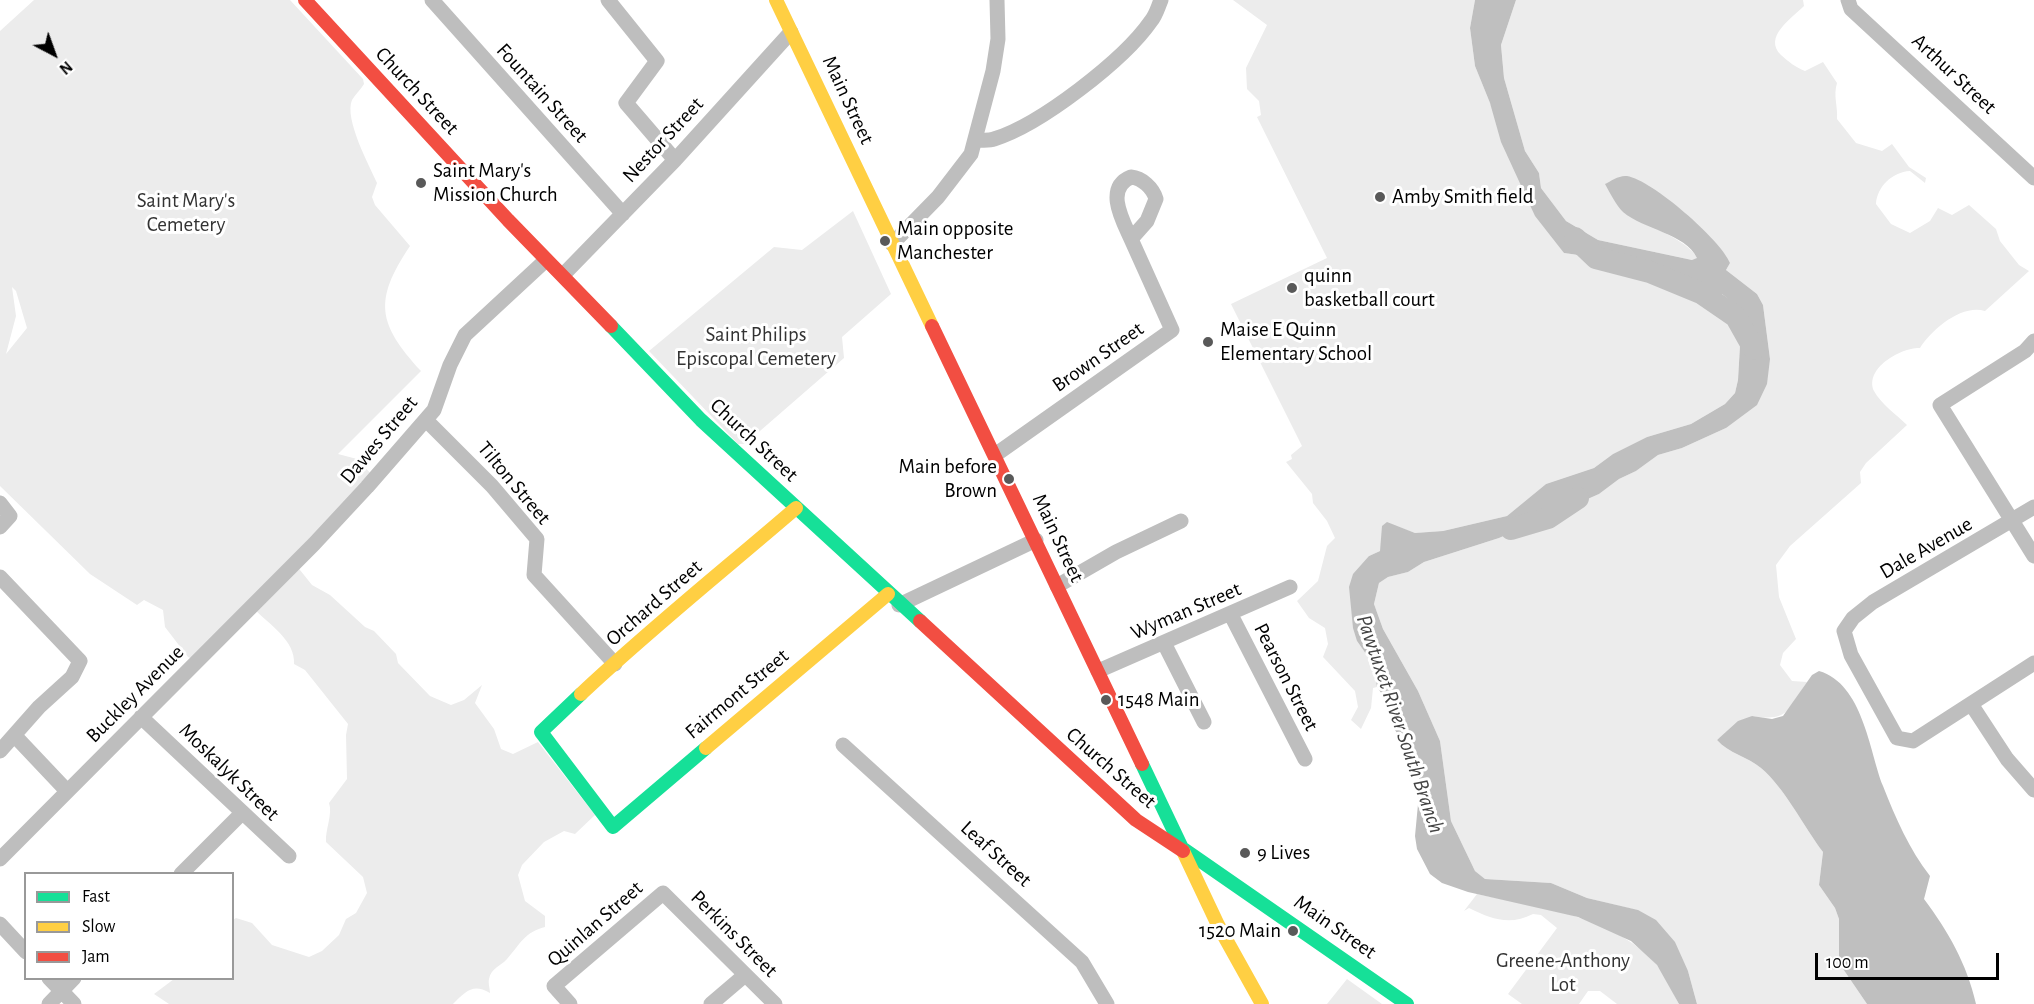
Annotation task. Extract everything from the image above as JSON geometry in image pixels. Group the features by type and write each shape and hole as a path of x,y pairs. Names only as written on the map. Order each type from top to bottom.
{"street":[{"name":"Church Street","path":"305,0 546,260 701,420 893,599 1136,820 1182,848"},
{"name":"Fountain Street","path":"432,0 623,214"},
{"path":"608,0 657,61 626,103 675,160"},
{"name":"Main Street","path":"776,0 1182,848 1407,1004"},
{"path":"892,244 914,224 971,154 998,39 997,0"},
{"path":"976,140 993,140 1015,130 1040,116 1099,73 1143,32 1153,19 1161,0"},
{"name":"Arthur Street","path":"1848,0 1851,9 2034,178"},
{"name":"Nestor Street","path":"563,275 675,160 791,32"},
{"name":"Brown Street","path":"994,455 1172,330 1131,239"},
{"name":"Dawes Street","path":"300,559 434,410 450,365 465,335 546,260"},
{"path":"2031,351 1940,405 2034,556"},
{"name":"Tilton Street","path":"426,420 492,486 537,539 534,575 615,664"},
{"path":"0,503 5,522"},
{"name":"Dale Avenue","path":"1971,704 1913,741 1897,738 1851,656 1844,631 1853,618 1874,602 2034,507"},
{"name":"Orchard Street","path":"541,732 644,635 712,581 796,508"},
{"path":"1057,586 1116,552 1181,521"},
{"path":"893,599 1036,540"},
{"name":"Buckley Avenue","path":"0,859 66,790 300,559"},
{"path":"0,578 79,663 72,677 39,707 0,751"},
{"name":"Wyman Street","path":"1098,671 1231,615 1290,587"},
{"name":"Fairmont Street","path":"541,732 613,827 893,599"},
{"name":"Pearson Street","path":"1231,615 1305,759"},
{"path":"1164,643 1204,722"},
{"path":"2034,663 1971,704 2011,764 2034,790"},
{"name":"Moskalyk Street","path":"141,717 288,856"},
{"path":"15,736 66,790"},
{"name":"Leaf Street","path":"843,746 1082,962 1107,1004"},
{"path":"182,872 241,814"},
{"path":"1182,848 1218,925 1262,1004"},
{"name":"Perkins Street","path":"663,893 775,1004"},
{"name":"Quinlan Street","path":"570,1004 554,986 663,893"},
{"path":"0,924 24,950"},
{"path":"711,1004 745,975"},
{"path":"51,980 74,1004"},
{"path":"49,1004 72,980"}],"green space":[{"name":"Saint Mary's Cemetery","path":"34,0 290,0 363,79 364,84 352,100 350,108 358,142 377,183 372,197 375,205 410,246 390,282 386,297 386,312 396,339 421,371 338,454 357,459 375,478 296,565 312,585 330,595 365,627 374,631 396,654 398,663 430,696 451,705 464,700 482,685 475,703 494,729 501,749 513,754 538,742 595,815 575,834 564,831 544,842 522,865 518,875 525,901 545,916 545,927 528,935 492,972 489,981 490,993 479,989 470,990 453,1004 169,1004 154,994 173,980 234,980 234,919 236,918 252,923 272,945 309,957 322,951 339,935 346,919 356,913 367,893 363,877 326,842 329,803 347,779 348,724 305,670 294,664 291,648 286,640 254,609 199,662 188,657 165,627 163,610 144,600 137,605 90,574 0,486 0,31","holes":["12,287 16,291 27,328 6,354 16,316"]},
{"path":"1233,0 1475,0 1470,28 1475,66 1490,103 1564,253 1657,272 1707,296 1722,294 1733,303 1741,328 1735,393 1725,404 1691,424 1647,437 1613,454 1594,468 1546,484 1507,516 1443,531 1415,533 1387,523 1380,551 1369,556 1357,641 1373,664 1377,687 1373,688 1371,708 1361,729 1351,720 1358,707 1355,691 1323,657 1328,644 1325,628 1309,618 1297,601 1318,581 1327,546 1335,538 1327,521 1313,503 1312,494 1286,462 1292,459 1291,455 1302,446 1231,304 1327,258 1257,117 1261,115 1259,101 1247,89 1246,68 1267,25"},
{"path":"1516,0 1803,0 1804,6 1786,22 1777,35 1776,48 1789,62 1805,71 1823,62 1837,83 1835,92 1837,119 1856,143 1882,151 1892,144 1909,167 1926,178 1925,183 1910,171 1903,172 1892,177 1882,186 1876,204 1891,224 1910,233 1930,221 1938,208 1952,215 1969,205 1996,229 2000,241 2019,265 2029,271 1985,311 1967,311 1948,320 1932,333 1920,348 1904,351 1886,360 1874,374 1872,383 1877,396 1907,425 1866,463 1860,472 1861,483 1790,546 1776,565 1779,597 1796,639 1783,653 1780,665 1792,681 1807,682 1786,712 1773,717 1752,716 1717,740 1756,764 1769,776 1786,796 1823,852 1819,885 1835,908 1839,919 1839,963 1867,1004 1697,1004 1688,971 1637,910 1587,898 1551,883 1485,879 1475,871 1451,821 1440,741 1418,691 1383,629 1374,604 1379,583 1388,577 1408,572 1424,562 1499,538 1599,494 1658,455 1682,448 1726,428 1770,359 1763,305 1757,294 1726,270 1730,263 1622,211 1675,238 1692,251 1698,259 1692,260 1598,240 1566,221 1541,188 1539,173 1525,151 1504,78 1501,45"},
{"name":"Saint Philips Episcopal Cemetery","path":"853,211 891,294 842,337 844,358 745,444 738,444 649,351 774,247 802,250"},
{"name":"Greene-Anthony Lot","path":"1477,894 1549,909 1596,924 1618,934 1638,947 1656,964 1679,1004 1617,1004 1600,991 1588,991 1579,1004 1522,1004 1508,994 1557,928 1541,915 1533,914 1516,920 1501,920 1469,908 1464,911"},
{"path":"1347,979 1382,1004 1327,1004"}],"water":[{"path":"1475,0 1516,0 1501,45 1504,78 1525,151 1539,173 1541,188 1566,221 1598,240 1692,260 1697,258 1691,250 1674,237 1623,212 1605,184 1627,176 1638,180 1668,199 1714,240 1730,263 1726,270 1757,294 1763,305 1770,359 1767,384 1757,405 1726,428 1682,448 1658,455 1599,494 1499,538 1424,562 1408,572 1388,577 1379,583 1374,604 1383,629 1418,691 1440,741 1451,821 1475,871 1485,879 1551,883 1587,898 1638,910 1656,920 1675,942 1688,971 1697,1004 1679,1004 1657,965 1631,941 1578,917 1468,892 1442,883 1430,874 1417,849 1415,836 1420,783 1416,762 1393,727 1386,700 1377,687 1373,664 1357,641 1353,628 1349,587 1353,574 1369,556 1380,551 1382,526 1387,522 1415,533 1443,531 1507,516 1546,484 1594,468 1613,454 1647,437 1691,424 1725,404 1735,393 1738,380 1741,328 1733,303 1722,294 1707,296 1657,272 1564,253 1535,216 1501,142 1490,103 1475,66 1470,28"},
{"path":"1819,671 1834,678 1846,689 1855,704 1893,810 1909,844 1930,876 1924,899 1956,948 1976,1004 1867,1004 1839,963 1839,919 1835,908 1819,885 1823,852 1786,796 1769,776 1756,764 1717,740 1738,721 1752,716 1772,719 1783,716 1812,675"}],"waterway":[{"name":"Pawtuxet River South Branch","path":"1575,238 1596,258 1650,272 1701,293 1736,317 1754,349"},
{"name":"Pawtuxet River South Branch","path":"1511,529 1548,518 1578,498"}],"traffic: fast":[{"path":"611,326 701,420 920,621"},
{"path":"581,694 541,732 613,827 706,748"},
{"path":"1142,764 1182,848 1407,1004"}],"traffic: slow":[{"path":"776,0 932,326"},
{"path":"581,694 660,623 796,508"},
{"path":"706,748 888,594"},
{"path":"1183,851 1218,925 1262,1004"}],"traffic: jam":[{"path":"305,0 508,220 611,326"},
{"path":"932,326 1142,764"},
{"path":"920,621 1136,820 1183,851"}],"place":[{"name":"Saint Mary's Mission Church","path":"421,183"},
{"name":"Amby Smith field","path":"1380,197"},
{"name":"Main opposite Manchester","path":"885,241"},
{"name":"quinn basketball court","path":"1292,288"},
{"name":"Maise E Quinn Elementary School","path":"1208,342"},
{"name":"Main before Brown","path":"1009,479"},
{"name":"1548 Main","path":"1106,700"},
{"name":"9 Lives","path":"1245,853"},
{"name":"1520 Main","path":"1293,931"}]}
